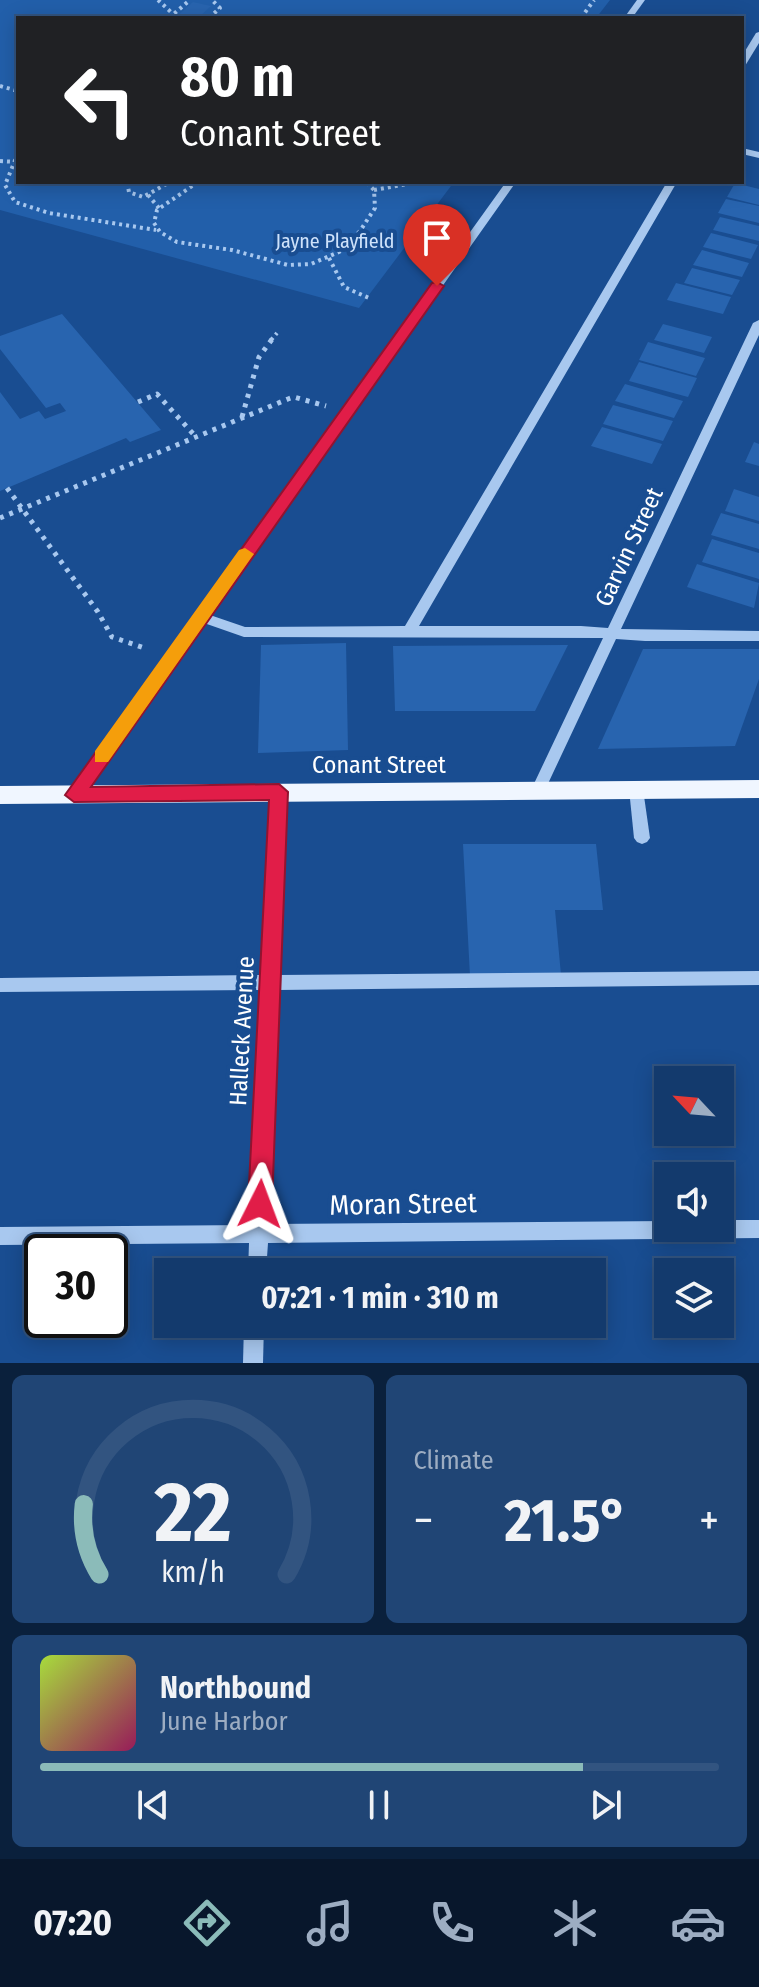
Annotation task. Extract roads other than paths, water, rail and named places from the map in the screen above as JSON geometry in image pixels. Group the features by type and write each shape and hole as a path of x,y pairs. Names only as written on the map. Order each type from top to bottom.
{"main road":[{"name":"Conant Street","path":"0,795 759,789"}],"street":[{"path":"744,61 759,35"},
{"path":"74,795 510,184"},
{"path":"409,632 671,184"},
{"name":"Garvin Street","path":"538,790 759,323"},
{"path":"201,617 244,632 759,636"},
{"path":"636,789 642,838"},
{"name":"Halleck Avenue","path":"257,1258 279,792"},
{"path":"0,985 759,978"},
{"name":"Moran Street","path":"0,1236 759,1229"},
{"path":"253,1363 254,1338"}],"park label":[{"name":"Jayne Playfield","path":"335,241"}]}
